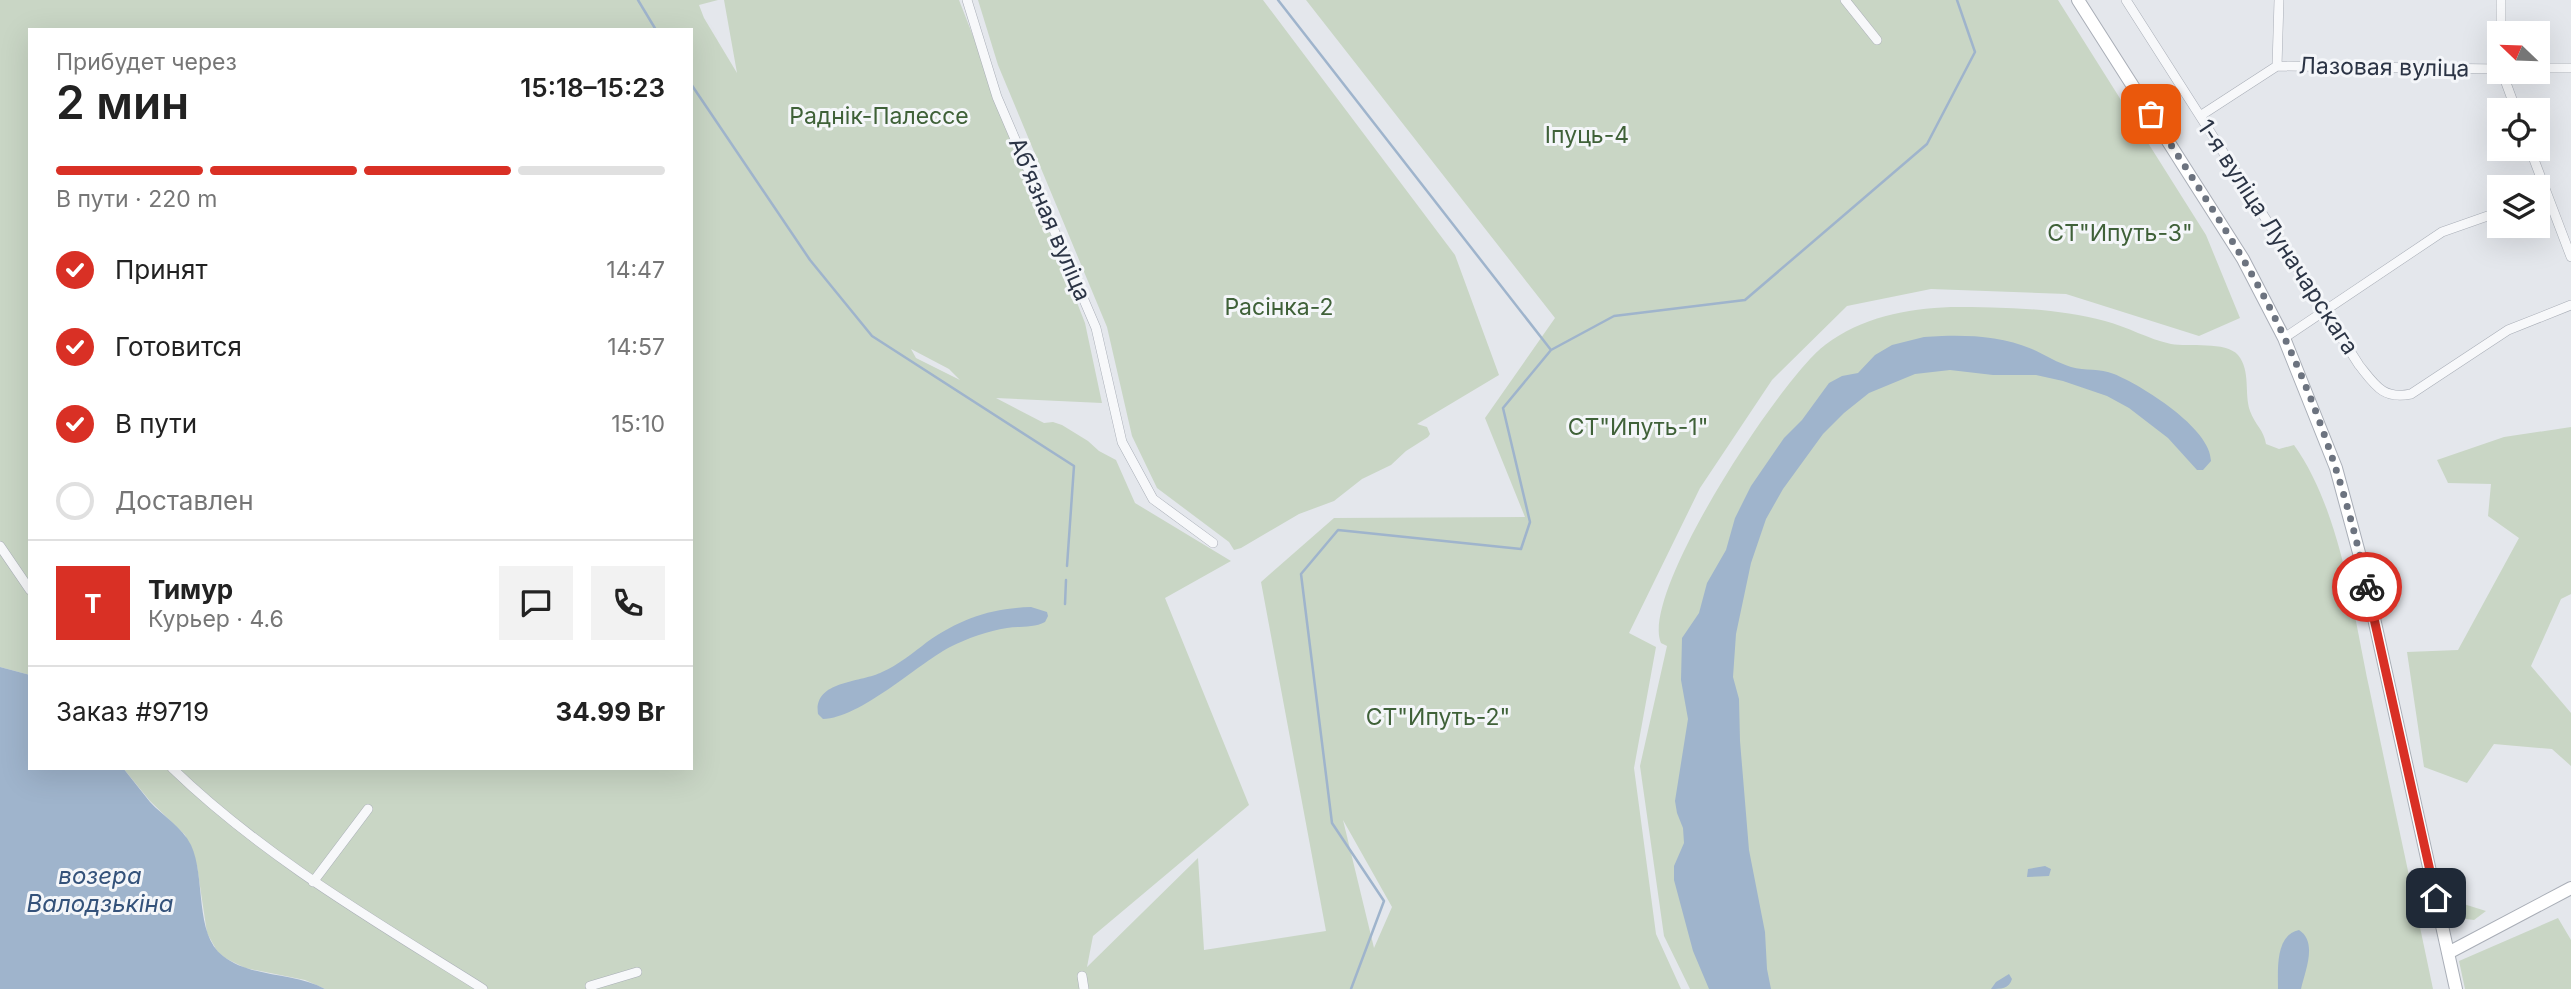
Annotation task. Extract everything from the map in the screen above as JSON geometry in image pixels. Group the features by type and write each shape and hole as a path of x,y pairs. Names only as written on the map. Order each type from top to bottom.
{"street":[{"name":"Абʼязная вуліца","path":"967,0 997,97 1096,328 1122,442 1153,499 1213,543"},
{"path":"1845,0 1877,40"},
{"path":"2078,0 2243,259 2284,338 2321,428 2350,512 2456,989"},
{"name":"1-я вуліца Луначарскага","path":"2126,0 2359,365 2383,392 2393,396 2411,394 2508,330 2571,305"},
{"path":"2277,66 2279,0"},
{"path":"2501,0 2501,21"},
{"name":"Лазовая вуліца","path":"2200,116 2277,66 2487,70"},
{"path":"2550,68 2571,68"},
{"path":"2550,214 2571,257"},
{"path":"2284,338 2442,232 2487,216"},
{"path":"0,546 28,587"},
{"path":"174,770 208,803 313,882 483,989"},
{"path":"313,882 368,809"},
{"path":"2448,953 2571,888"},
{"path":"590,986 638,972"},
{"path":"1082,976 1084,989"}],"green space":[{"path":"0,0 718,0 699,5 737,73 724,0 959,0 1085,323 1102,403 996,398 1044,423 1062,425 1116,460 1135,503 1231,561 1165,598 1249,805 1093,936 1087,967 1198,858 1204,950 1326,931 1261,582 1334,518 1525,517 1485,418 1555,318 1306,0 2058,0 2206,235 2240,318 2199,336 2066,294 1931,289 1847,306 1772,380 1700,488 1629,633 1656,647 1634,768 1656,934 1681,989 325,989 305,980 245,968 217,951 207,933 197,866 185,835 150,801 125,770 693,770 693,28 28,28 28,674 0,667","holes":["911,349 949,369 960,380 916,358","1343,820 1392,907 1374,948"]},
{"name":"Расінка-2","path":"978,0 1263,0 1455,255 1499,375 1417,424 1427,427 1430,434 1391,465 1362,479 1334,501 1299,514 1234,550 1229,542 1157,488 1132,436 1107,327 998,65"},
{"path":"1951,307 2067,313 2113,324 2171,344 2216,346 2238,355 2245,368 2250,411 2266,444 2279,449 2294,445 2310,471 2334,530 2350,594 2433,989 1690,989 1664,936 1640,766 1667,646 1661,643 1660,617 1671,580 1692,535 1748,440 1778,398 1825,345 1839,335 1885,316"},
{"path":"2571,427 2571,594 2561,599 2531,666 2571,713 2571,766 2552,749 2494,744 2467,783 2424,767 2407,652 2458,650 2519,538 2488,516 2491,484 2448,483 2437,460 2504,437"},
{"path":"2454,901 2486,911 2474,920 2458,918"},
{"path":"2558,918 2571,940 2571,989 2465,989 2459,961"}],"water":[{"path":"1924,337 1999,339 2032,349 2071,367 2114,374 2173,409 2200,435 2208,448 2211,461 2203,470 2197,470 2168,438 2129,408 2107,396 2036,375 1993,375 1950,370 1915,374 1869,393 1823,434 1783,489 1766,519 1751,563 1736,634 1733,677 1739,699 1749,850 1765,932 1771,989 1709,989 1693,951 1674,880 1674,866 1684,843 1683,828 1675,801 1688,719 1681,680 1682,638 1699,613 1707,583 1726,550 1735,518 1751,486 1784,438 1802,420 1829,383 1842,376 1858,373 1875,355 1892,345"},
{"path":"1031,607 1047,612 1045,622 978,635 936,655 854,710 823,719 818,714 818,703 831,689 888,669 952,627 989,612"},
{"name":"возера Валодзькіна","path":"0,667 28,674 28,770 125,770 150,802 178,827 191,845 208,934 223,956 246,968 300,980 325,989 0,989"},
{"path":"2045,866 2051,869 2049,876 2027,877 2028,869"},
{"path":"2299,930 2305,935 2309,949 2301,989 2278,989 2278,963 2282,946 2291,933"},
{"path":"2009,974 2012,979 2007,987 1991,989 1996,982"}],"waterway":[{"path":"638,0 655,28"},
{"path":"1278,0 1551,350"},
{"path":"1351,989 1384,901 1332,823 1301,574 1338,530 1521,549 1530,522 1503,408 1551,350 1614,316 1745,300 1927,144 1975,52 1957,0"},
{"path":"693,87 810,260 872,336 1074,466 1067,566"},
{"path":"1065,604 1066,580"}],"way so far":[{"path":"2151,114 2243,259 2284,338 2336,468 2350,512 2367,587"}],"route":[{"path":"2367,587 2436,898"}],"park label":[{"name":"Раднік-Палессе","path":"879,116"},
{"name":"Іпуць-4","path":"1587,135"},
{"name":"СТ\"Ипуть-3\"","path":"2120,233"},
{"name":"СТ\"Ипуть-1\"","path":"1638,427"},
{"name":"СТ\"Ипуть-2\"","path":"1438,717"}]}
